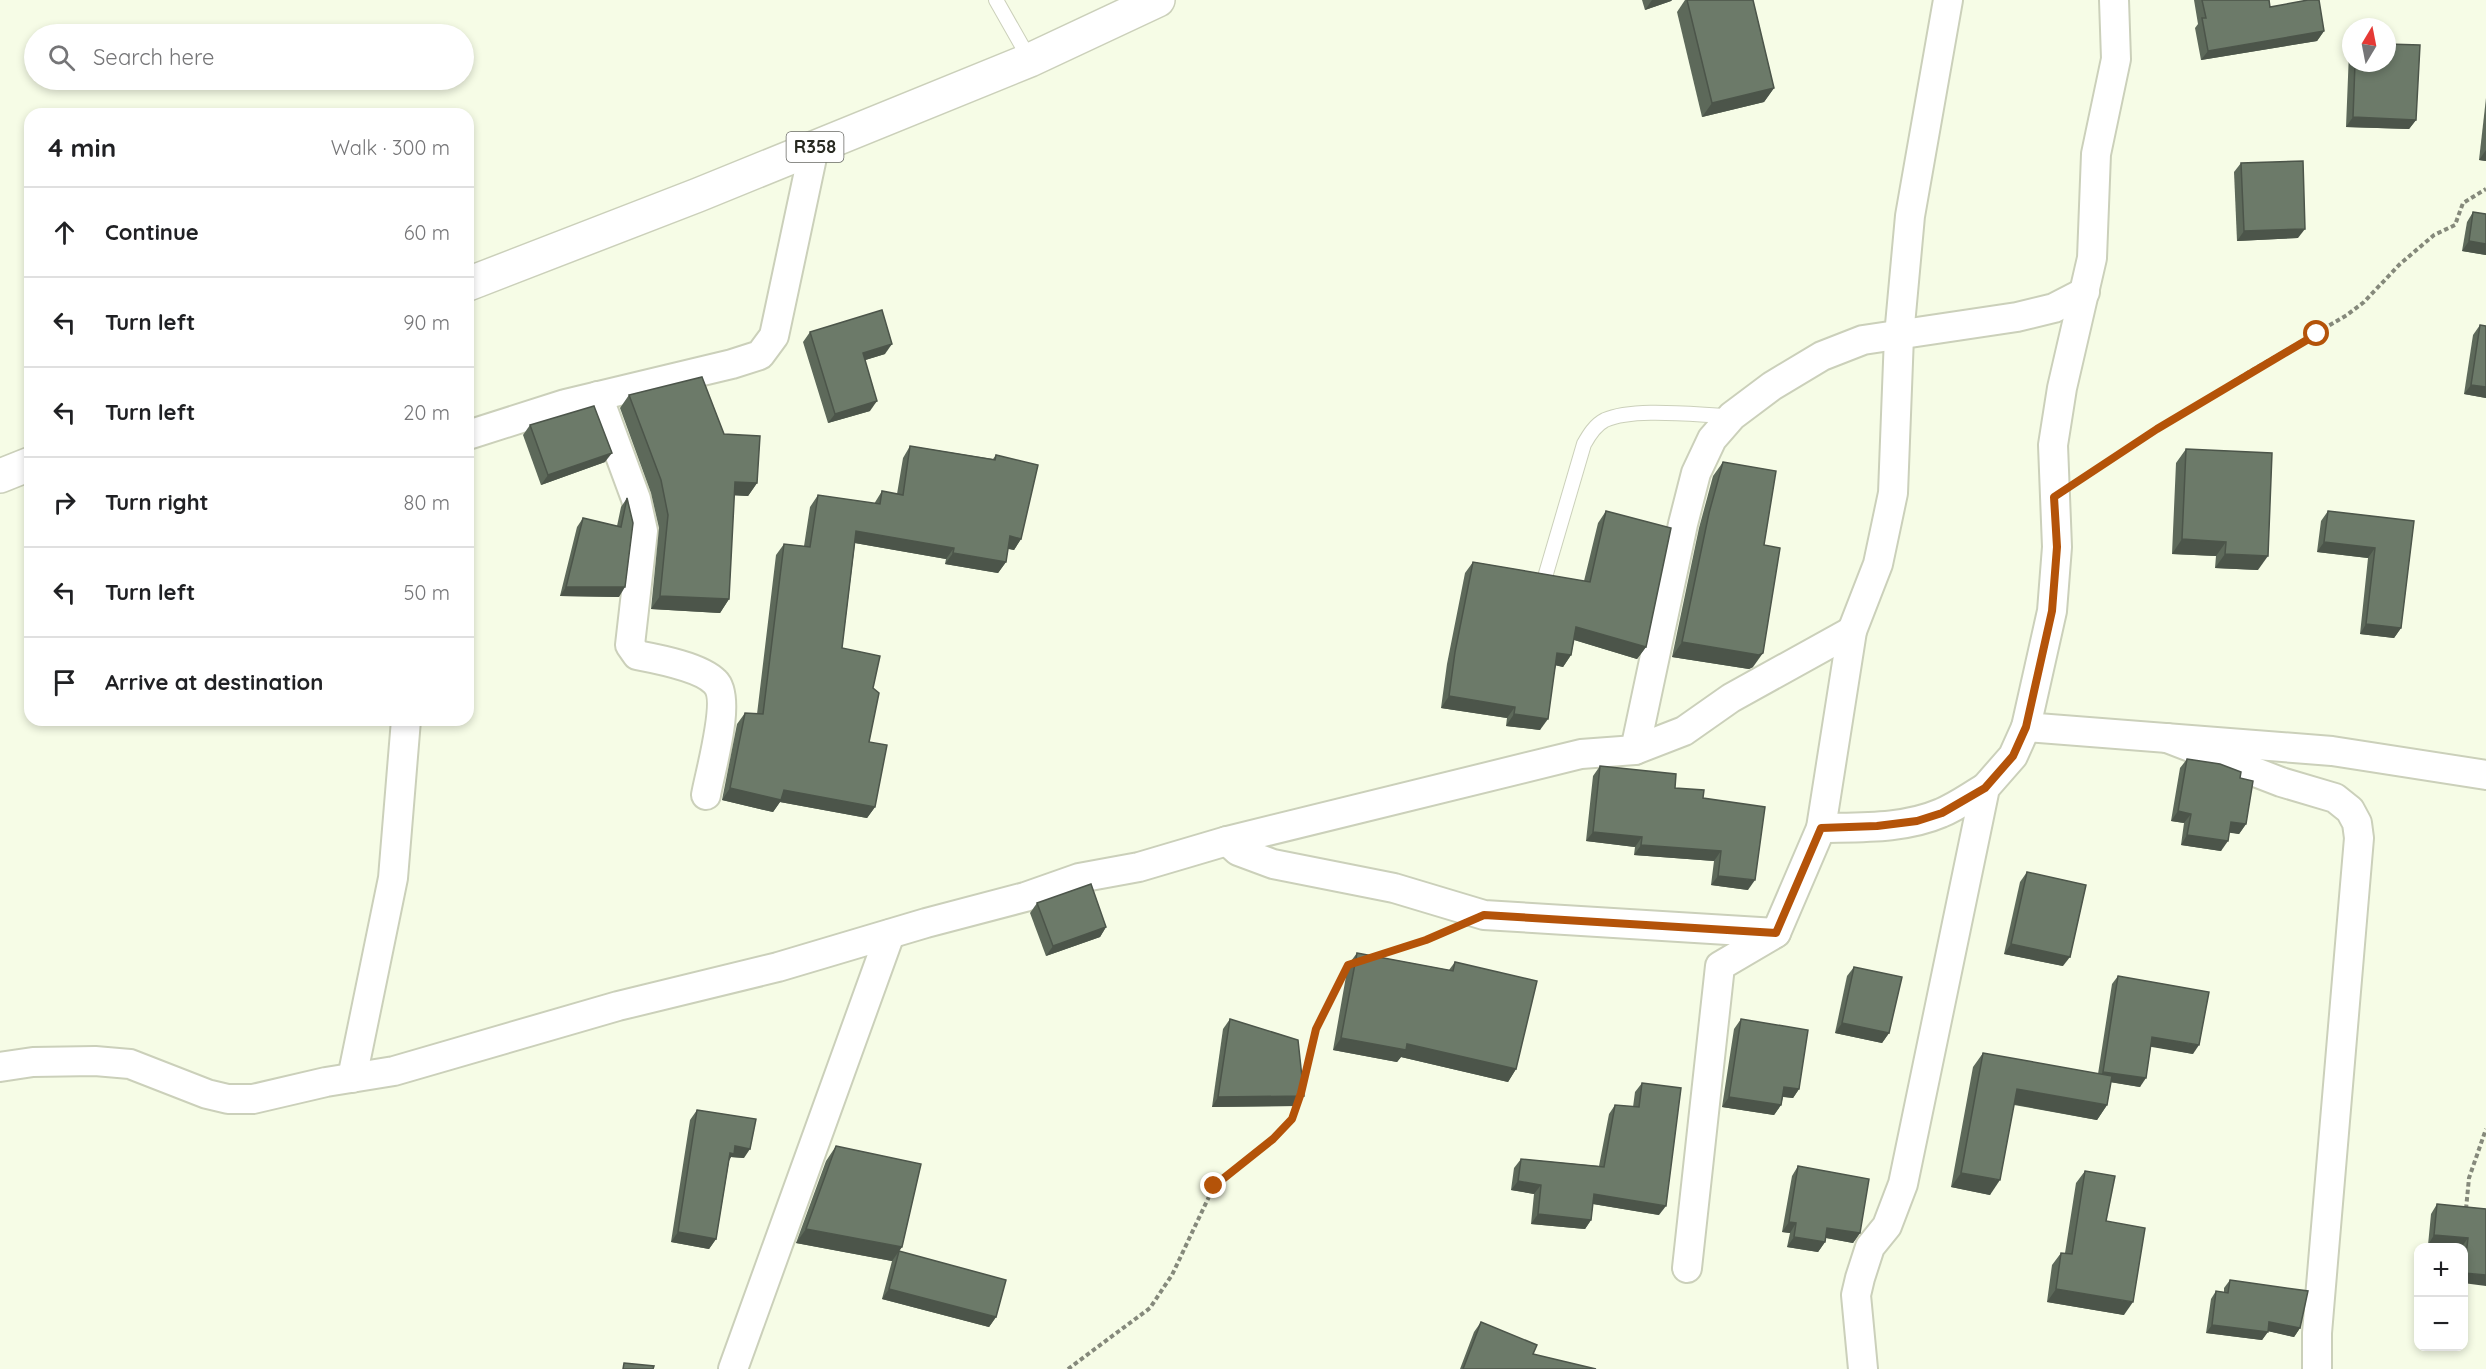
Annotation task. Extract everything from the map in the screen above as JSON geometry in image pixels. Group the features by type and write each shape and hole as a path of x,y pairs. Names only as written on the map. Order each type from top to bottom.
{"main road":[{"name":"R358","path":"474,282 1030,60 1158,0"},
{"path":"0,476 24,466"}],"street":[{"path":"1688,1268 1720,966 1776,933 1821,828 1852,631 1878,564 1893,493 1899,336 1910,216 1948,0"},
{"path":"1821,828 1877,826 1917,821 1942,813 1985,788 2013,756 2026,727 2052,611 2057,547 2053,445 2062,388 2092,258 2096,154 2116,59 2114,0"},
{"path":"474,433 598,396 732,364 760,355 774,336 814,148"},
{"path":"1635,750 1696,473 1712,439 1732,416 1772,386 1822,356 1863,340 2017,317 2054,308 2085,292"},
{"path":"598,396 636,499 643,531 630,645 632,650 637,655 706,674 718,683 723,701 706,795"},
{"path":"0,1067 43,1062 95,1061 130,1064 207,1094 240,1100 394,1071 618,1006 778,967 1024,897 1079,878 1139,867 1227,841 1581,754 1635,750 1684,731 1731,698 1852,631"},
{"path":"352,1078 393,879 406,726"},
{"path":"2026,727 2332,751 2486,775"},
{"path":"2167,738 2281,782 2335,798 2350,810 2357,823 2359,838 2317,1333 2317,1369"},
{"path":"1863,1369 1856,1295 1870,1247 1887,1226 1903,1184 1985,788"},
{"path":"1227,841 1238,851 1273,864 1394,888 1484,915 1776,933"},
{"path":"733,1369 890,934"}],"lane":[{"path":"996,0 1030,60"},
{"path":"1545,577 1584,444 1592,429 1604,421 1628,414 1732,416"}],"path":[{"path":"2054,497 2157,429 2347,315 2364,302 2400,264 2434,236 2455,225 2463,203 2486,189"},
{"path":"1367,959 1426,940 1484,915"},
{"path":"1068,1369 1150,1308 1172,1275 1214,1186 1273,1139 1292,1119 1301,1093 1316,1029 1348,965 1358,962"},
{"path":"2466,1210 2469,1178 2486,1129"}],"building":[{"path":"1687,0 1753,0 1774,88 1712,103"},
{"path":"2202,0 2269,0 2270,7 2319,0 2324,31 2208,51 2202,18 2206,18"},
{"path":"2396,44 2420,45 2416,120 2353,117 2355,72 2396,72"},
{"path":"2303,161 2305,229 2244,231 2241,163"},
{"path":"2473,212 2486,214 2486,244 2469,241"},
{"path":"882,310 892,344 863,353 877,401 835,414 810,332"},
{"path":"2480,325 2486,326 2486,387 2471,385"},
{"path":"702,377 724,434 760,436 757,483 735,482 729,599 660,596 668,515 661,480 629,395"},
{"path":"594,406 612,453 548,475 530,425"},
{"path":"910,446 995,460 996,455 1038,465 1021,539 1010,536 1006,562 953,553 954,548 856,531 842,648 880,656 873,688 879,693 869,742 887,745 875,807 784,790 781,800 730,788 745,713 763,714 784,544 810,547 818,495 880,504 882,491 903,495"},
{"path":"2186,449 2272,453 2268,556 2225,554 2226,542 2182,539"},
{"path":"1723,462 1776,471 1764,545 1780,548 1763,653 1759,655 1682,642 1709,513"},
{"path":"627,498 633,523 625,587 566,587 583,518 621,527"},
{"path":"1606,511 1671,528 1646,647 1576,627 1571,655 1557,653 1548,719 1514,714 1515,707 1449,696 1455,652 1473,562 1590,582"},
{"path":"2328,511 2414,521 2401,628 2366,624 2375,548 2324,542"},
{"path":"2187,759 2220,764 2241,772 2240,778 2253,781 2246,824 2231,822 2228,841 2187,835 2191,814 2178,811"},
{"path":"1600,766 1676,774 1675,788 1704,790 1703,798 1765,807 1755,880 1718,876 1721,851 1641,845 1642,837 1593,832"},
{"path":"2027,872 2086,885 2070,957 2011,944"},
{"path":"1091,884 1106,927 1053,946 1037,903"},
{"path":"1357,953 1453,971 1455,962 1537,981 1516,1069 1407,1044 1406,1050 1341,1038"},
{"path":"1854,967 1902,977 1889,1033 1842,1023"},
{"path":"2118,976 2209,992 2199,1045 2152,1037 2146,1078 2103,1072"},
{"path":"1230,1019 1298,1040 1304,1096 1218,1097"},
{"path":"1741,1019 1808,1030 1799,1089 1784,1087 1781,1105 1729,1097"},
{"path":"1983,1053 2112,1076 2107,1105 2017,1089 2000,1180 1961,1173"},
{"path":"1642,1083 1681,1088 1666,1206 1594,1194 1591,1220 1538,1214 1541,1185 1518,1181 1521,1159 1604,1167 1615,1105 1639,1107"},
{"path":"697,1110 756,1119 750,1149 735,1146 734,1154 730,1153 716,1239 678,1232"},
{"path":"836,1146 921,1164 902,1247 806,1229"},
{"path":"1798,1166 1869,1179 1860,1233 1827,1228 1825,1242 1794,1237 1796,1223 1789,1222"},
{"path":"2085,1171 2115,1176 2106,1221 2145,1228 2133,1302 2056,1289 2061,1253 2072,1254"},
{"path":"2437,1204 2486,1209 2486,1275 2468,1273 2468,1238 2434,1235"},
{"path":"899,1251 1006,1280 996,1317 889,1289"},
{"path":"2230,1280 2308,1291 2300,1328 2269,1322 2268,1332 2212,1325 2216,1291 2228,1293"},
{"path":"1481,1322 1537,1345 1533,1354 1596,1369 1463,1369"},
{"path":"624,1363 654,1366 653,1369 623,1369"}],"route":[{"path":"1214,1186 1273,1139 1292,1119 1301,1093 1316,1029 1348,965 1426,940 1484,915 1776,933 1821,828 1877,826 1917,821 1942,813 1985,788 2013,756 2026,727 2052,611 2057,547 2054,497 2248,372 2317,334"}]}
